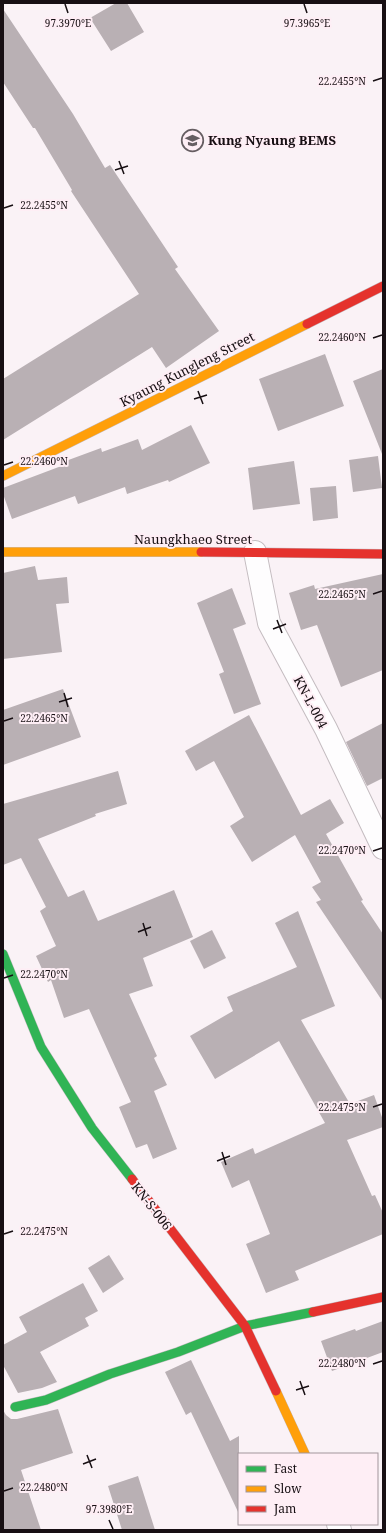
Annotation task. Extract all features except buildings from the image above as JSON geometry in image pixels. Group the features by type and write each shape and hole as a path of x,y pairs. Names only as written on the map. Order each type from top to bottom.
{"street":[{"name":"Kyaung Kungleng Street","path":"3,476 383,286"},
{"name":"Naungkhaeo Street","path":"3,552 256,552 383,555"},
{"name":"KN-L-004","path":"256,552 269,624 326,729 383,848"},
{"name":"KN-S-006","path":"3,954 41,1047 92,1128 246,1326 305,1453"},
{"path":"15,1407 46,1400 110,1374 178,1352 246,1326 383,1298"}],"traffic: fast":[{"path":"3,954 41,1047 92,1128 132,1179"},
{"path":"15,1407 46,1400 110,1374 178,1352 245,1326 313,1312"}],"traffic: slow":[{"path":"3,476 307,324"},
{"path":"3,552 201,552"},
{"path":"276,1391 305,1453"}],"traffic: jam":[{"path":"307,324 383,286"},
{"path":"201,552 383,554"},
{"path":"132,1179 245,1326 276,1391"},
{"path":"313,1312 383,1297"}],"place":[{"name":"Kung Nyaung BEMS","path":"193,140"}]}
